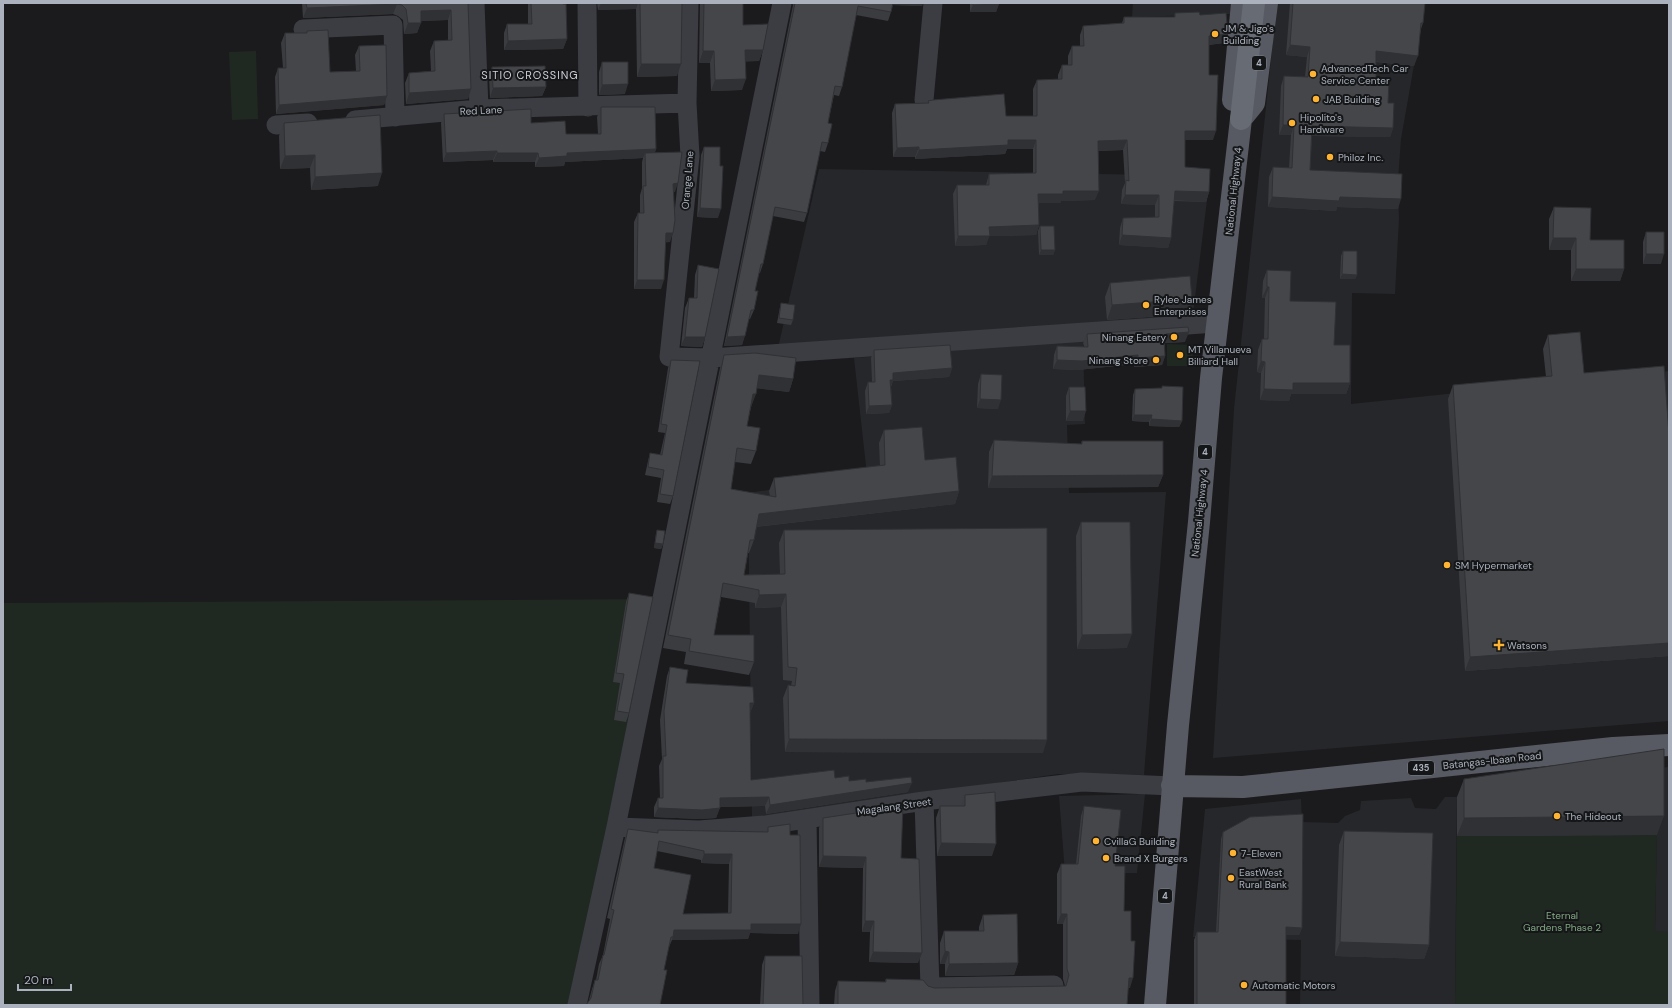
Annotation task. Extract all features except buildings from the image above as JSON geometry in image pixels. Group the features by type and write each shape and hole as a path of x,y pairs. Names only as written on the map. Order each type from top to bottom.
{"highway":[{"path":"1237,110 1254,3"}],"main road":[{"name":"National Highway 4","path":"1155,1005 1168,863 1172,786 1237,110 1242,3"},
{"name":"4","path":"1237,110 1254,103 1267,3"},
{"name":"Batangas-Ibaan Road","path":"1172,786 1243,787 1614,748 1669,745"}],"street":[{"path":"475,3 479,109"},
{"path":"587,3 588,107"},
{"name":"Orange Lane","path":"689,3 687,103 690,156 669,357 711,358"},
{"path":"577,1005 616,827 782,3"},
{"path":"924,100 934,3"},
{"path":"303,29 393,24 395,117"},
{"name":"Red Lane","path":"276,125 395,117 479,109 687,103"},
{"path":"711,358 1216,324"},
{"name":"Magalang Street","path":"616,827 699,830 766,825 924,801 1082,782 1172,786"},
{"path":"924,801 930,987 1054,985"},
{"path":"807,819 810,1005"}],"shaded area":[{"path":"1133,3 1231,3 1230,14 1132,17"},
{"name":"SM Hypermarket","path":"1277,3 1425,3 1401,139 1398,180 1399,219 1395,294 1352,293 1351,404 1669,371 1669,721 1213,758 1234,409"},
{"path":"819,169 1210,176 1193,314 1099,325 778,348"},
{"path":"1083,340 1085,424 1067,425 1069,493 1166,492 1144,775 1058,774 752,819 748,493 867,475 854,358"},
{"path":"1669,767 1669,931 1655,931 1658,768"},
{"path":"1145,794 1137,873 1065,873 1059,796"},
{"path":"1445,797 1457,797 1455,1005 1300,1005 1301,940 1193,937 1205,809 1301,799 1302,822 1338,823 1345,816 1360,810 1361,801 1411,798 1415,808 1436,809"}],"green space":[{"path":"256,51 258,119 232,120 229,52"},
{"name":"MT Villanueva Billiard Hall","path":"1167,344 1193,345 1192,366 1167,366"},
{"path":"654,599 571,1005 3,1005 3,603"},
{"name":"Eternal Gardens Phase 2","path":"1657,835 1655,931 1669,931 1669,1005 1455,1005 1457,836"}],"place":[{"name":"JM & Jigo's Building","path":"1215,34"},
{"name":"AdvancedTech Car Service Center","path":"1313,74"},
{"name":"JAB Building","path":"1316,99"},
{"name":"Hipolito's Hardware","path":"1292,123"},
{"name":"Philoz Inc.","path":"1330,157"},
{"name":"Rylee James Enterprises","path":"1146,305"},
{"name":"Ninang Eatery","path":"1174,337"},
{"name":"MT Villanueva Billiard Hall","path":"1180,355"},
{"name":"Ninang Store","path":"1156,360"},
{"name":"SM Hypermarket","path":"1447,565"},
{"name":"Watsons","path":"1499,645"},
{"name":"The Hideout","path":"1557,816"},
{"name":"CvillaG Building","path":"1096,841"},
{"name":"7-Eleven","path":"1233,853"},
{"name":"Brand X Burgers","path":"1106,858"},
{"name":"EastWest Rural Bank","path":"1231,878"},
{"name":"Automatic Motors","path":"1244,985"}],"district":[{"name":"SITIO CROSSING","path":"530,75"}]}
